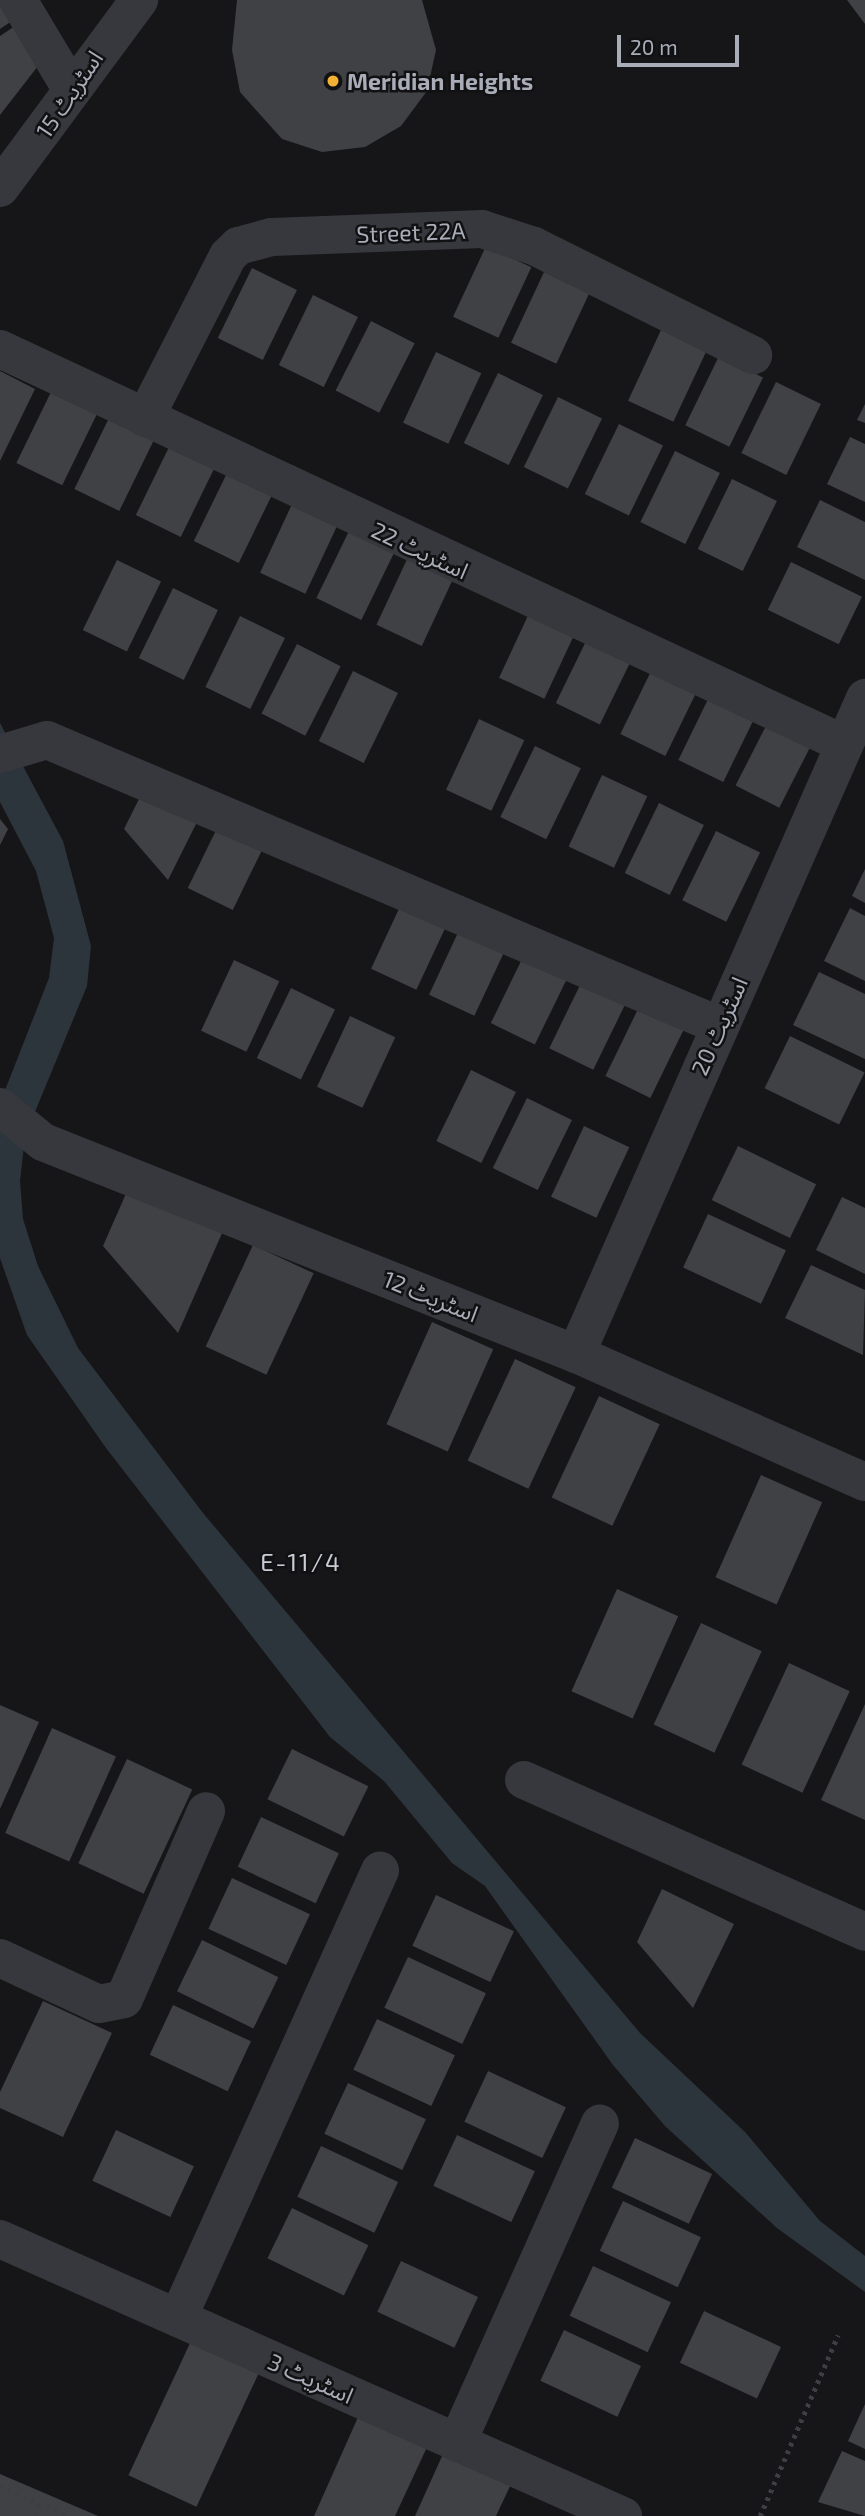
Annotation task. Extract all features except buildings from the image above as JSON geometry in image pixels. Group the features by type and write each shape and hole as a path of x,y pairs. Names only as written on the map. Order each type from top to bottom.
{"street":[{"path":"18,0 70,87"},
{"name":"اسٹریٹ 15","path":"0,188 70,87 139,0"},
{"name":"Street 22A","path":"145,418 228,256 238,246 272,237 482,229 534,246 753,355"},
{"name":"اسٹریٹ 22","path":"0,349 844,744"},
{"name":"اسٹریٹ 20","path":"576,1354 718,1026 865,698"},
{"path":"0,754 47,740 718,1026"},
{"name":"اسٹریٹ 12","path":"0,1107 43,1142 576,1354 865,1482"},
{"path":"524,1780 865,1933"},
{"path":"0,1958 99,2004 124,1999 206,1811"},
{"path":"178,2318 380,1871"},
{"path":"457,2443 600,2124"},
{"name":"اسٹریٹ 3","path":"0,2239 623,2516"}],"path":[{"path":"760,2516 838,2335"},
{"path":"0,2486 69,2516"},
{"path":"35,2516 40,2504"}],"shaded area":[{"path":"0,723 63,841 91,946 87,986 25,1136 20,1181 23,1219 38,1266 78,1348 203,1513 640,2033 745,2132 820,2221 865,2256 865,2292 777,2228 665,2126 613,2065 485,1886 452,1863 384,1781 330,1737 106,1448 27,1335 0,1258 0,1103 49,978 54,938 36,871 0,802"}],"place":[{"name":"Meridian Heights","path":"333,81"}],"district":[{"name":"E-11/4","path":"301,1562"}]}
